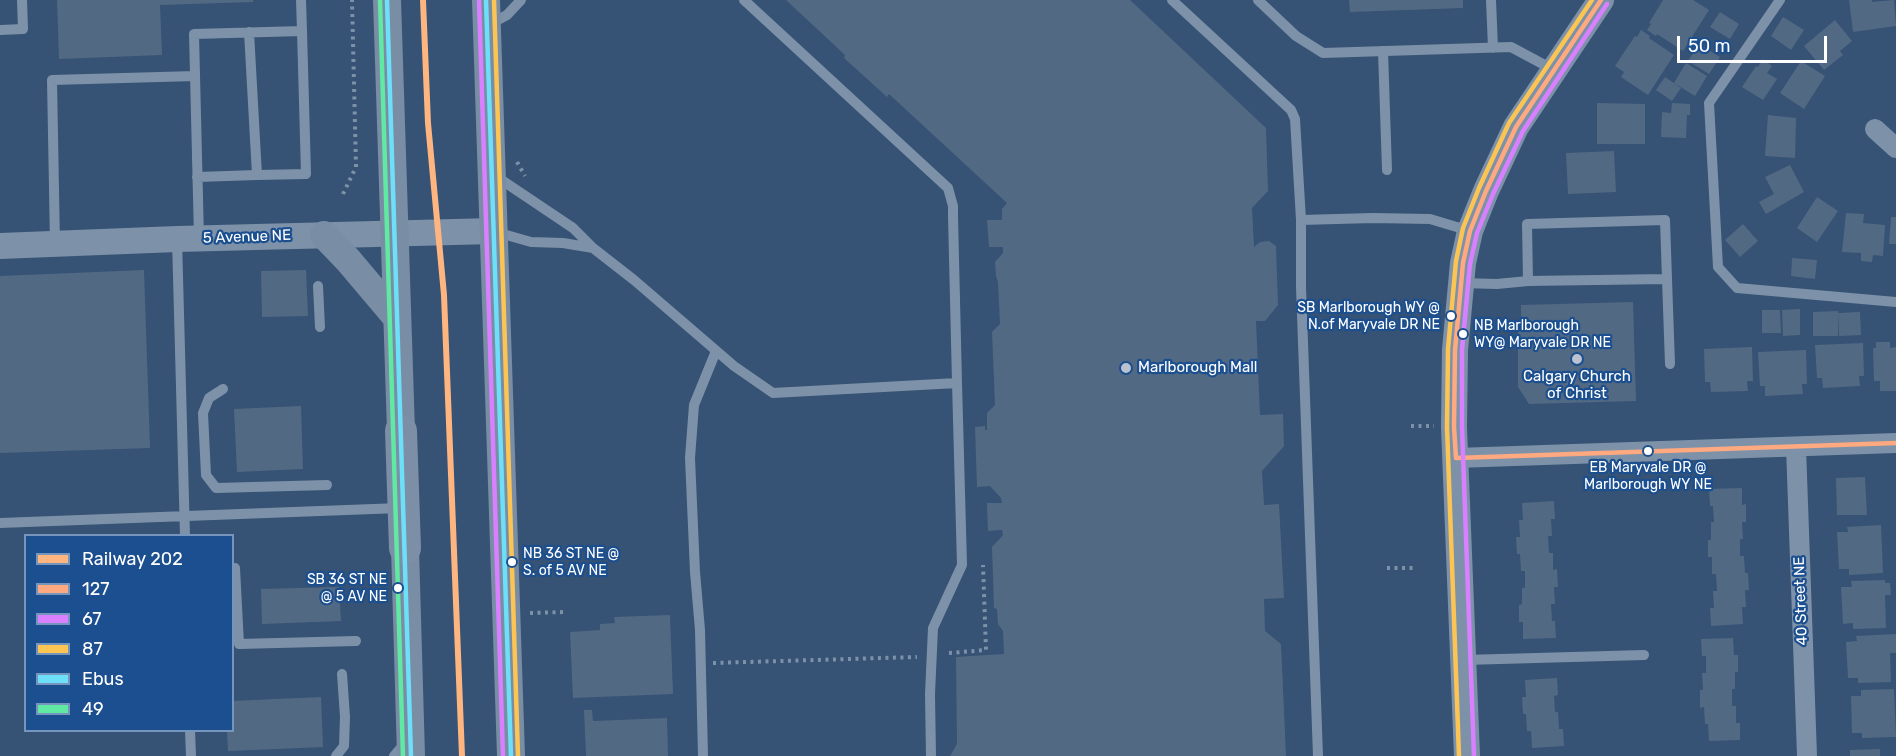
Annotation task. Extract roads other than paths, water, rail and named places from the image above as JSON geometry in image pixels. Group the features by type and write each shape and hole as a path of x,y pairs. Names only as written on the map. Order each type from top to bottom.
{"main road":[{"path":"387,0 405,548 405,750"},
{"path":"486,13 511,743"},
{"path":"324,235 397,318"}],"street":[{"path":"1467,756 1454,427 1455,350 1463,263 1470,231 1516,127 1601,0"},
{"path":"1875,129 1896,148"},
{"name":"5 Avenue NE","path":"0,246 494,231"},
{"path":"1455,458 1896,443"},
{"name":"40 Street NE","path":"1796,447 1807,756"}],"lane":[{"path":"0,30 23,29 22,0"},
{"path":"198,177 306,174 301,0"},
{"path":"486,13 507,15 521,0"},
{"path":"744,0 948,188 953,206 962,565 933,628 930,694 931,756"},
{"path":"1172,0 1291,110 1295,119 1301,220 1301,287 1318,756"},
{"path":"1258,0 1296,36 1323,53 1511,47 1555,70"},
{"path":"1491,0 1493,48"},
{"path":"1780,0 1709,103 1718,267 1737,288 1896,302"},
{"path":"185,534 188,239 198,177 194,34 302,31"},
{"path":"249,32 256,175"},
{"path":"1383,51 1387,170"},
{"path":"55,244 52,80 195,76"},
{"path":"492,173 573,228 593,248 734,366 773,393 957,383"},
{"path":"1301,220 1430,219 1470,231"},
{"path":"1528,281 1527,224 1665,220 1670,364"},
{"path":"494,231 531,242 563,243 593,248"},
{"path":"1461,283 1667,279"},
{"path":"318,286 320,327"},
{"path":"703,756 700,630 690,458 694,405 716,351"},
{"path":"223,389 209,398 203,413 206,475 216,488 327,485"},
{"path":"0,523 404,508"},
{"path":"235,568 239,644 356,641"},
{"path":"1464,660 1644,655"},
{"path":"336,756 344,746 345,717 342,674"},
{"path":"190,732 191,756"},
{"path":"511,743 527,756"}],"rail line":[{"name":"202","path":"423,0 428,123 444,295 462,756"}],"place":[{"name":"SB Marlborough WY @ N.of Maryvale DR NE","path":"1451,316"},
{"name":"NB Marlborough WY@ Maryvale DR NE","path":"1463,334"},
{"name":"Calgary Church of Christ","path":"1577,359"},
{"name":"Marlborough Mall","path":"1126,368"},
{"name":"EB Maryvale DR @ Marlborough WY NE","path":"1648,451"},
{"name":"NB 36 ST NE @ S. of 5 AV NE","path":"512,562"},
{"name":"SB 36 ST NE @ 5 AV NE","path":"398,588"}]}
